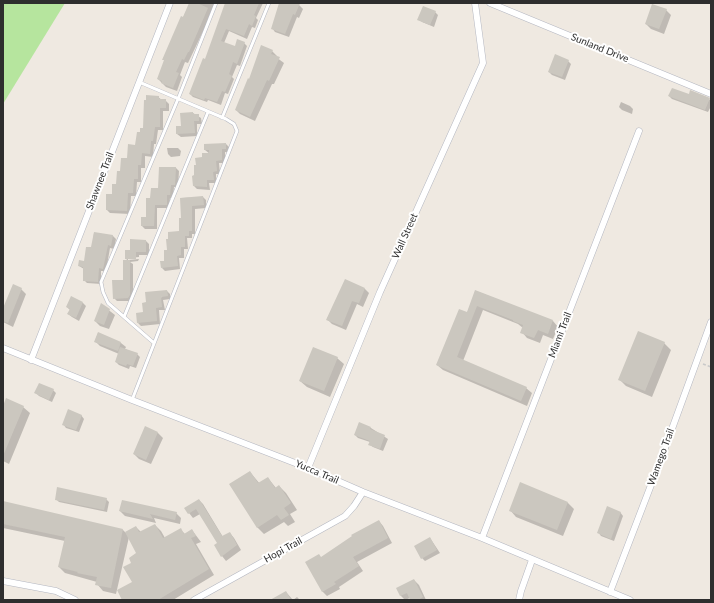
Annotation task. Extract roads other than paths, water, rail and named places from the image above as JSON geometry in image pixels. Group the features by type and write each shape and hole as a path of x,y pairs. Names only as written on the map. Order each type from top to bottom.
{"street":[{"name":"Shawnee Trail","path":"31,360 170,3"},
{"name":"Wall Street","path":"308,468 380,292 483,63 474,3"},
{"name":"Sunland Drive","path":"490,3 711,94"},
{"name":"Miami Trail","path":"482,538 639,131"},
{"name":"Wamego Trail","path":"610,592 711,322"},
{"name":"Yucca Trail","path":"3,348 308,468 363,492 482,538 630,600"},
{"name":"Hopi Trail","path":"194,600 345,516 363,492"},
{"path":"519,600 532,560"},
{"path":"3,581 56,591 75,600"}],"lane":[{"path":"154,343 108,303 103,292 101,282 178,99 216,3"},
{"path":"222,118 270,3"},
{"path":"132,400 237,131 234,124 222,118 138,82"},
{"path":"124,317 208,112"}]}
